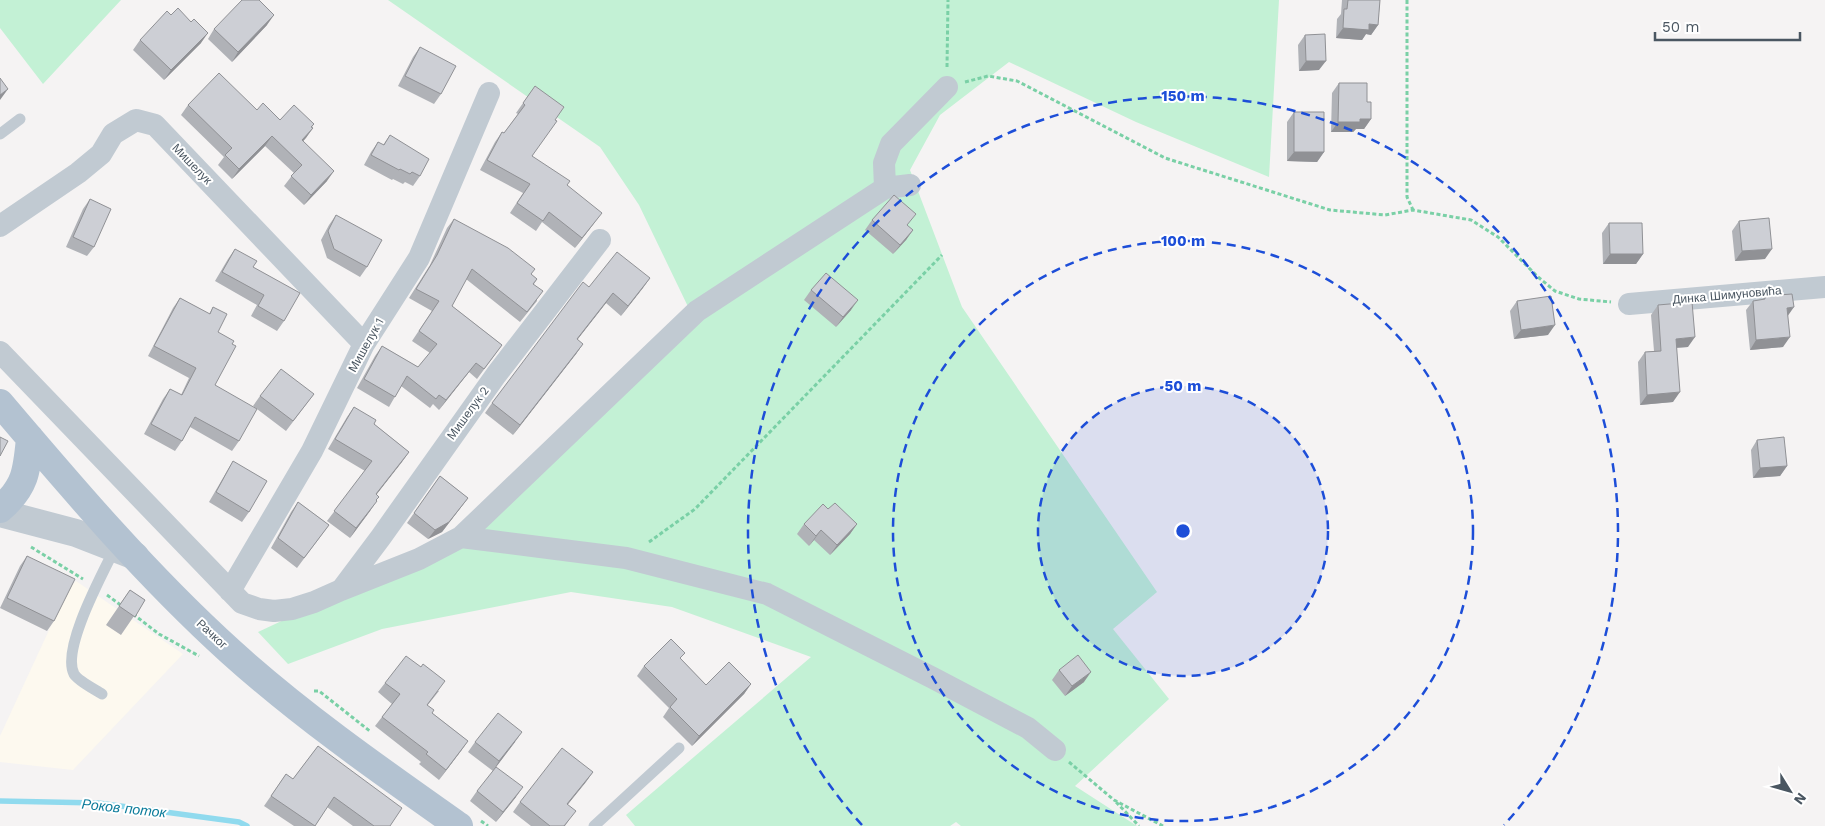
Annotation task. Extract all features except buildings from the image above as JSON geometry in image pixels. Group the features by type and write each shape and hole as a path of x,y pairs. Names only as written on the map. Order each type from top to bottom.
{"main road":[{"name":"Рачког","path":"0,403 125,552 260,678 347,746 470,823"},
{"path":"0,509 8,502 25,478 30,438"}],"street":[{"path":"885,188 884,163 891,144 947,87"},
{"name":"Мишелук 1","path":"230,591 312,451 364,344 420,258 489,93"},
{"name":"Мишелук","path":"0,226 101,154 113,134 136,120 155,125 364,344"},
{"path":"0,352 242,603 259,610 292,609 314,602 419,559 461,537 698,311 885,188 910,185"},
{"name":"Мишелук 2","path":"341,590 496,375 600,240"},
{"name":"Динка Шимуновића","path":"1629,304 1825,288"},
{"path":"0,513 76,533 125,552"},
{"path":"461,537 626,558 767,594 934,678 1028,728 1055,750"}],"lane":[{"path":"0,134 20,119"},
{"path":"102,694 75,676 72,667 73,648 96,586 125,552"},
{"path":"594,826 679,748"}],"path":[{"path":"948,0 947,87 988,76 1017,81 1165,158 1330,210 1385,215 1413,210 1470,220 1498,237 1538,277 1555,291 1579,299 1629,304"},
{"path":"1407,0 1407,198 1413,210"},
{"path":"626,558 695,509 942,255"},
{"path":"29,545 96,586"},
{"path":"306,690 319,691 373,734"},
{"path":"1055,750 1114,800 1138,826"},
{"path":"1114,800 1163,826"},
{"path":"470,823 488,826"}],"shaded area":[{"path":"76,581 183,654 73,770 0,762 0,736 68,589"}],"green space":[{"path":"0,0 121,0 43,84 0,28"},
{"path":"388,0 1279,0 1269,177 1136,122 1009,62 940,115 910,170 962,307 1157,592 1113,629 1169,699 1075,786 1137,826 961,826 956,822 950,826 635,826 626,815 811,657 672,607 571,592 382,629 288,664 258,632 457,539 693,317 639,205 600,147"}],"waterway":[{"name":"Роков поток","path":"0,801 98,803 239,822 247,826"}]}
